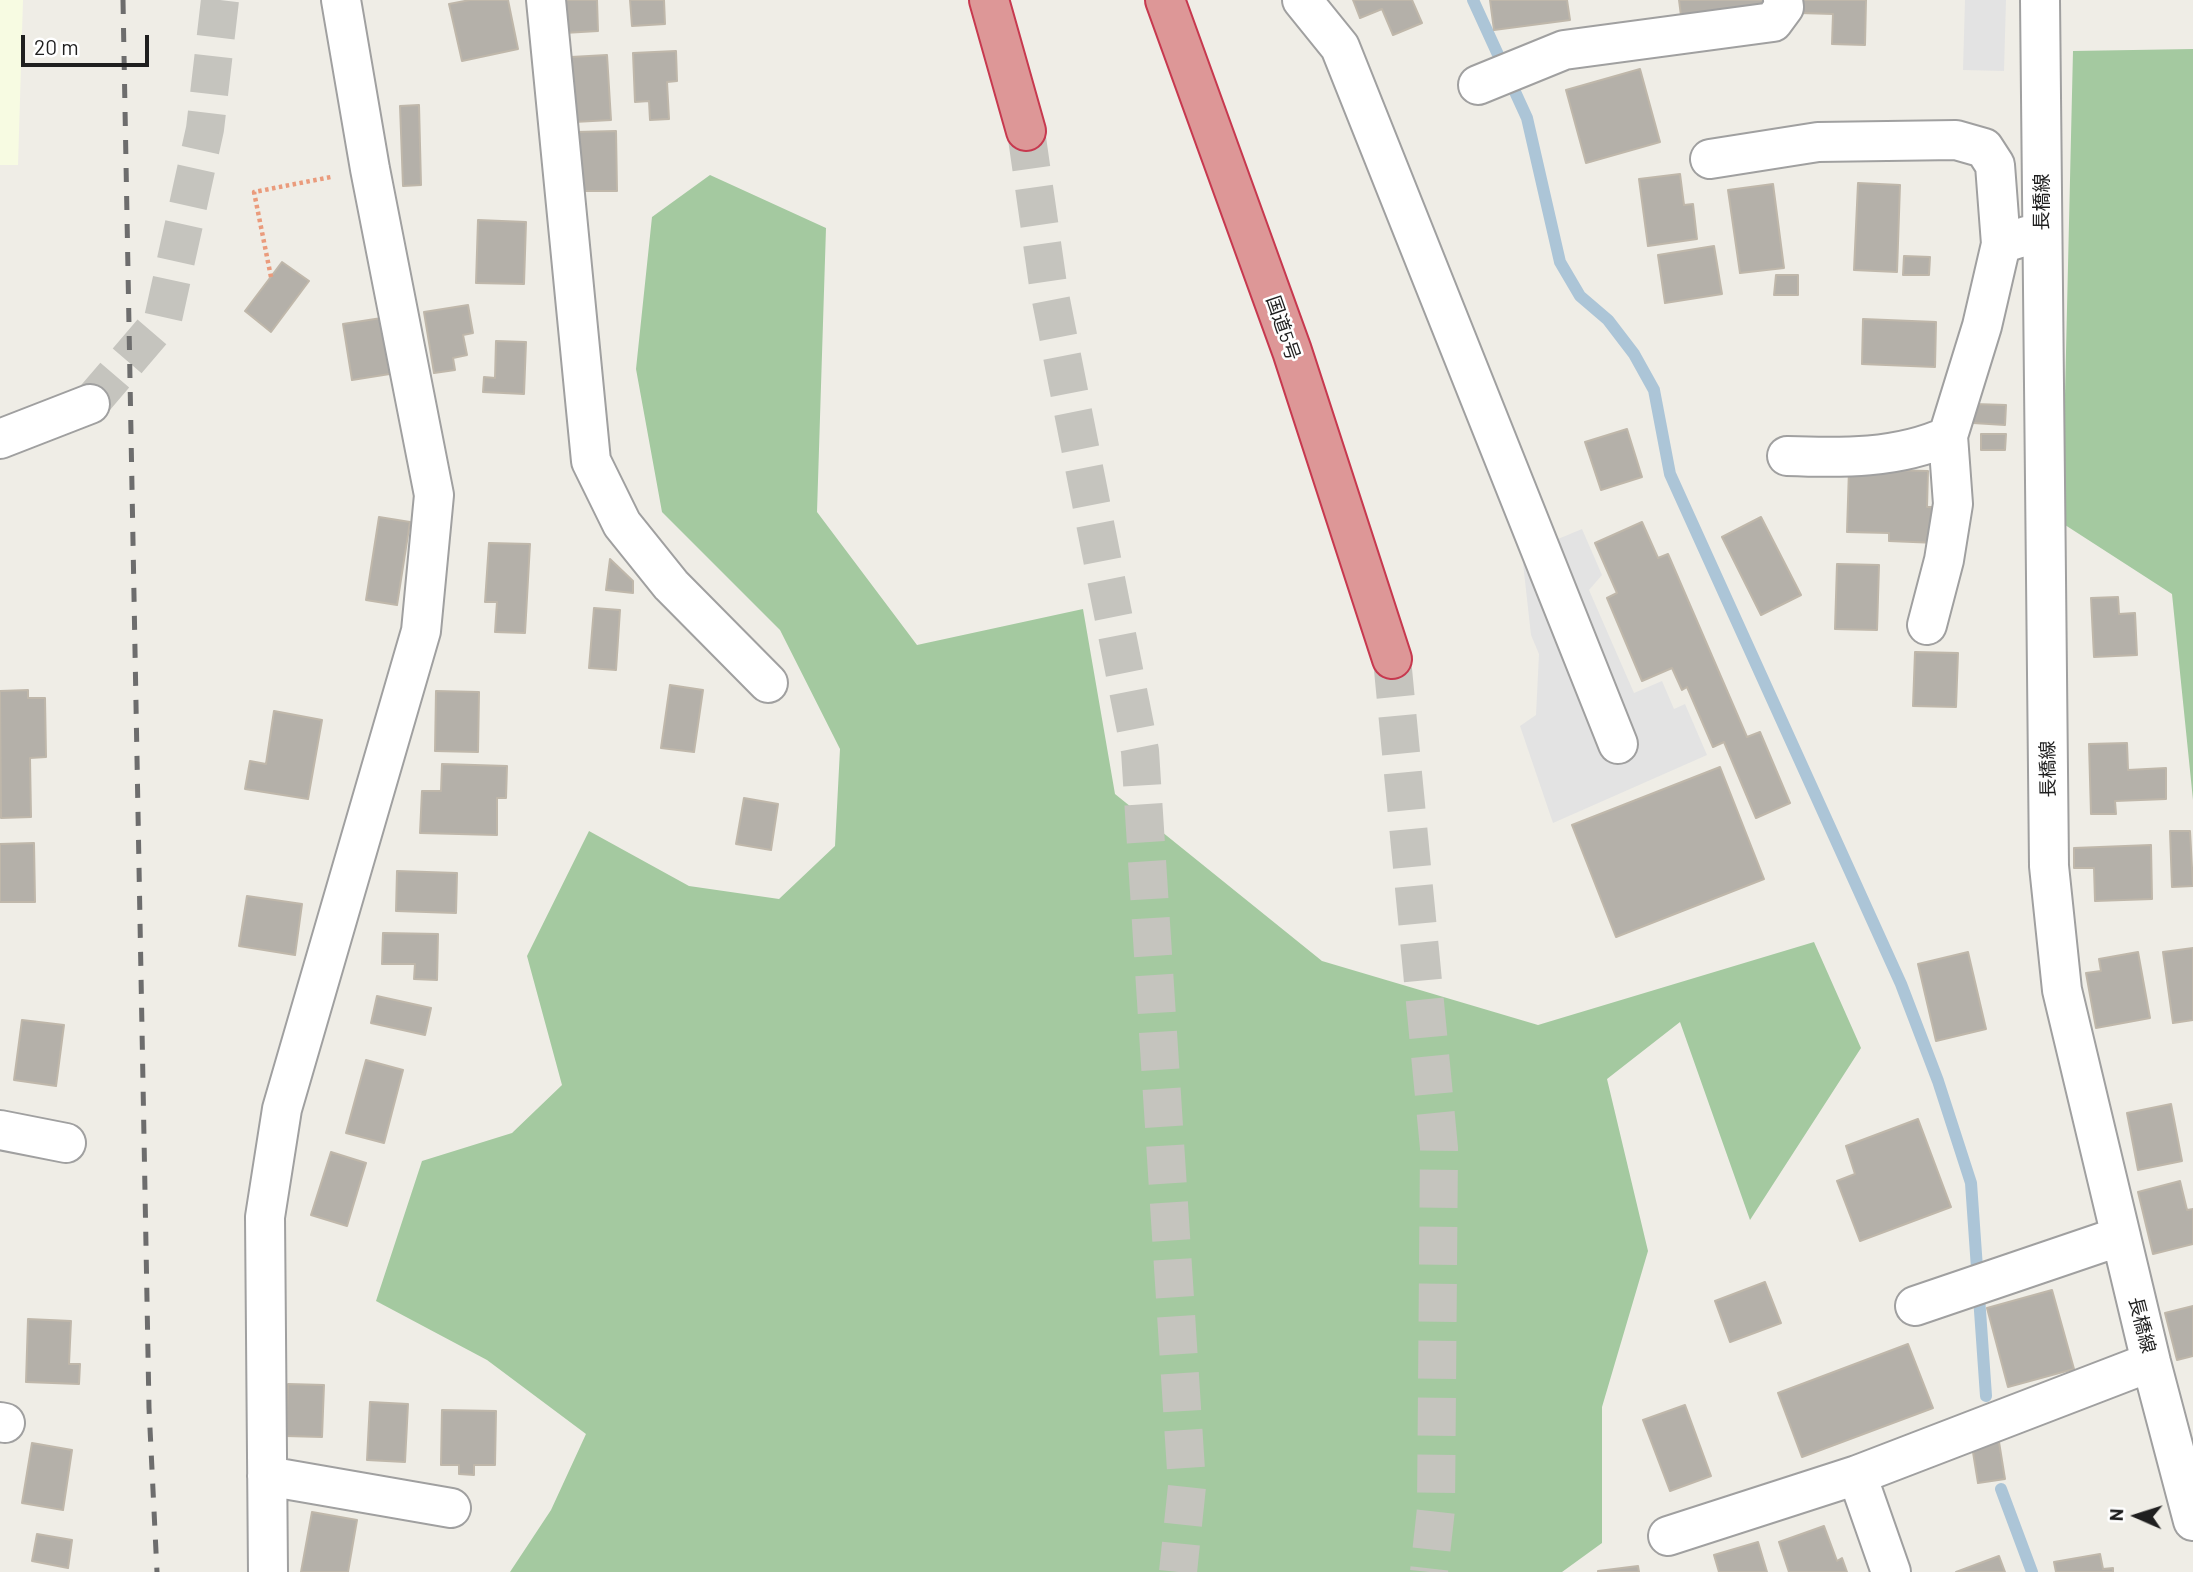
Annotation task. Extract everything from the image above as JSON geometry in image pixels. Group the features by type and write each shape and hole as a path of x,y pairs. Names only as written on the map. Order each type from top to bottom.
{"highway":[{"path":"989,0 1026,131"},
{"name":"国道5号","path":"1165,0 1292,351 1392,659"}],"street":[{"path":"268,1572 265,1217 282,1110 421,631 434,495 370,169 341,0"},
{"path":"546,0 591,461 622,524 671,585 768,683"},
{"path":"1302,0 1340,47 1618,744"},
{"path":"1478,85 1564,50 1773,22 1784,8 1783,0"},
{"name":"長橋線","path":"2040,0 2049,866 2053,923 2062,990 2151,1362 2193,1521"},
{"path":"1710,159 1818,142 1956,140 1984,148 1995,165 2001,244 1982,326 1948,436 1953,504 1944,560 1927,625"},
{"path":"2001,244 2042,231"},
{"path":"0,439 90,404"},
{"path":"1787,456 1850,458 1925,447 1948,436"},
{"path":"0,1130 66,1143"},
{"path":"1915,1306 2121,1236"},
{"path":"1668,1536 1857,1475 2151,1362"},
{"path":"1857,1475 1891,1572"},
{"path":"267,1476 451,1508"}],"path":[{"path":"271,277 254,192 370,169"}],"shaded area":[{"path":"0,0 23,0 18,165 0,165"},
{"path":"1965,0 2006,0 2004,71 1963,70"},
{"path":"1582,529 1602,575 1589,590 1634,693 1662,681 1674,709 1685,704 1707,755 1553,823 1520,726 1536,715 1539,654 1531,635 1522,554"}],"green space":[{"path":"2193,49 2193,800 2172,594 2062,523 2073,51"},
{"path":"710,175 826,228 817,512 917,645 1083,609 1115,794 1322,961 1538,1025 1814,942 1861,1048 1750,1220 1680,1022 1607,1079 1648,1251 1602,1407 1602,1543 1562,1572 510,1572 551,1510 586,1434 487,1360 376,1301 422,1161 512,1133 562,1085 527,956 589,831 689,886 779,899 835,846 840,749 780,630 662,512 636,369 652,217"}],"building":[{"path":"470,0 508,0 518,49 462,61 449,4"},
{"path":"563,0 597,0 598,31 564,33"},
{"path":"630,0 664,0 665,24 632,26"},
{"path":"1353,0 1412,0 1422,23 1393,35 1382,9 1360,18"},
{"path":"1490,0 1567,0 1570,20 1494,30"},
{"path":"1679,0 1769,0 1770,5 1681,16"},
{"path":"1801,0 1866,0 1865,45 1832,44 1833,14 1800,13"},
{"path":"676,51 677,81 667,82 669,119 650,120 649,101 635,102 633,53"},
{"path":"607,55 611,120 574,122 571,57"},
{"path":"1640,69 1660,142 1586,163 1566,90"},
{"path":"419,105 421,185 403,186 400,106"},
{"path":"616,131 617,191 577,191 576,132"},
{"path":"1680,174 1684,205 1693,204 1697,239 1648,246 1639,179"},
{"path":"1858,183 1900,185 1897,272 1854,270"},
{"path":"1773,184 1784,268 1740,273 1728,190"},
{"path":"478,220 526,222 524,284 476,283"},
{"path":"1714,246 1722,294 1665,303 1658,255"},
{"path":"1904,256 1930,257 1929,275 1903,275"},
{"path":"282,262 309,281 271,332 245,311"},
{"path":"1776,275 1798,275 1798,295 1774,295"},
{"path":"468,305 473,333 463,335 467,355 453,358 455,370 434,373 424,312"},
{"path":"388,317 396,373 352,380 343,324"},
{"path":"1863,319 1936,322 1935,367 1862,364"},
{"path":"496,341 526,342 524,394 483,392 484,377 495,378"},
{"path":"1974,404 2006,405 2005,425 1973,423"},
{"path":"1627,429 1642,477 1601,490 1585,442"},
{"path":"1981,434 2006,434 2005,450 1981,450"},
{"path":"1849,469 1928,471 1927,507 1938,507 1937,543 1889,541 1889,533 1847,532"},
{"path":"379,517 410,522 397,605 366,600"},
{"path":"1761,517 1801,595 1761,615 1722,537"},
{"path":"1642,522 1658,558 1668,554 1747,737 1760,732 1790,803 1756,818 1724,742 1713,747 1687,687 1682,690 1672,668 1642,681 1607,598 1617,593 1595,543"},
{"path":"489,543 530,544 525,633 495,632 497,602 485,602"},
{"path":"610,559 633,581 633,593 606,590"},
{"path":"1837,564 1879,565 1877,630 1835,629"},
{"path":"2118,597 2119,614 2135,613 2137,655 2094,657 2091,598"},
{"path":"594,608 620,610 616,670 589,668"},
{"path":"1915,652 1958,653 1956,707 1913,706"},
{"path":"670,685 703,690 694,752 661,748"},
{"path":"28,690 28,698 45,698 46,757 30,758 31,817 1,818 0,691"},
{"path":"436,691 479,692 478,752 435,751"},
{"path":"274,711 322,720 308,799 245,789 250,761 266,764"},
{"path":"2127,743 2128,770 2166,768 2166,799 2115,801 2116,814 2091,814 2089,744"},
{"path":"442,764 507,766 506,798 497,798 497,835 420,833 422,791 441,791"},
{"path":"1720,767 1764,879 1616,937 1572,825"},
{"path":"744,798 778,804 771,850 736,844"},
{"path":"2170,831 2190,831 2193,886 2172,887"},
{"path":"34,843 35,902 0,902 0,844"},
{"path":"2151,845 2152,899 2095,901 2094,868 2074,868 2074,848"},
{"path":"397,871 457,873 456,913 396,911"},
{"path":"247,896 302,904 295,955 239,946"},
{"path":"383,933 438,934 437,980 414,979 415,964 382,964"},
{"path":"2193,948 2193,1020 2173,1023 2163,952"},
{"path":"1968,952 1986,1029 1936,1041 1918,964"},
{"path":"2138,952 2150,1018 2096,1028 2086,973 2101,971 2099,959"},
{"path":"377,996 431,1008 425,1035 371,1023"},
{"path":"22,1020 64,1025 56,1086 14,1080"},
{"path":"366,1060 403,1070 384,1143 346,1133"},
{"path":"2171,1104 2182,1161 2138,1170 2127,1113"},
{"path":"1918,1119 1951,1207 1860,1241 1837,1181 1855,1174 1846,1146"},
{"path":"331,1152 366,1163 347,1226 311,1215"},
{"path":"2180,1181 2187,1210 2193,1209 2193,1244 2153,1254 2138,1192"},
{"path":"1765,1282 1781,1323 1730,1342 1715,1301"},
{"path":"2052,1290 2074,1369 2008,1387 1987,1308"},
{"path":"2193,1306 2193,1356 2177,1360 2165,1313"},
{"path":"28,1319 71,1321 69,1364 80,1364 79,1384 26,1382"},
{"path":"1908,1344 1933,1408 1802,1457 1778,1393"},
{"path":"288,1384 324,1385 322,1437 286,1436"},
{"path":"370,1402 408,1404 405,1462 367,1460"},
{"path":"1685,1405 1711,1476 1670,1491 1643,1420"},
{"path":"442,1410 496,1411 495,1465 474,1465 474,1475 459,1474 459,1465 441,1465"},
{"path":"1999,1442 2005,1479 1978,1483 1972,1446"},
{"path":"32,1443 72,1450 63,1510 22,1503"},
{"path":"312,1512 357,1520 348,1572 301,1572"},
{"path":"1824,1526 1837,1561 1842,1558 1847,1572 1789,1572 1779,1542"},
{"path":"37,1534 72,1540 68,1568 32,1561"},
{"path":"1758,1542 1767,1572 1719,1572 1714,1555"},
{"path":"2100,1554 2103,1569 2113,1568 2113,1572 2056,1572 2054,1562"},
{"path":"1999,1556 2005,1572 1956,1572"},
{"path":"1638,1566 1639,1572 1598,1572 1598,1571"}],"waterway":[{"path":"1473,0 1527,118 1560,262 1580,296 1608,320 1634,354 1654,390 1670,474 1901,984 1938,1081 1971,1183 1986,1396"},
{"path":"2001,1489 2032,1572"}],"tunnel":[{"path":"90,404 163,319 205,129 220,0"},
{"path":"1026,131 1048,285 1140,751 1187,1486 1178,1572"},
{"path":"1392,659 1439,1148 1436,1509 1429,1572"}],"railway":[{"path":"123,0 149,1408 157,1572"}]}
